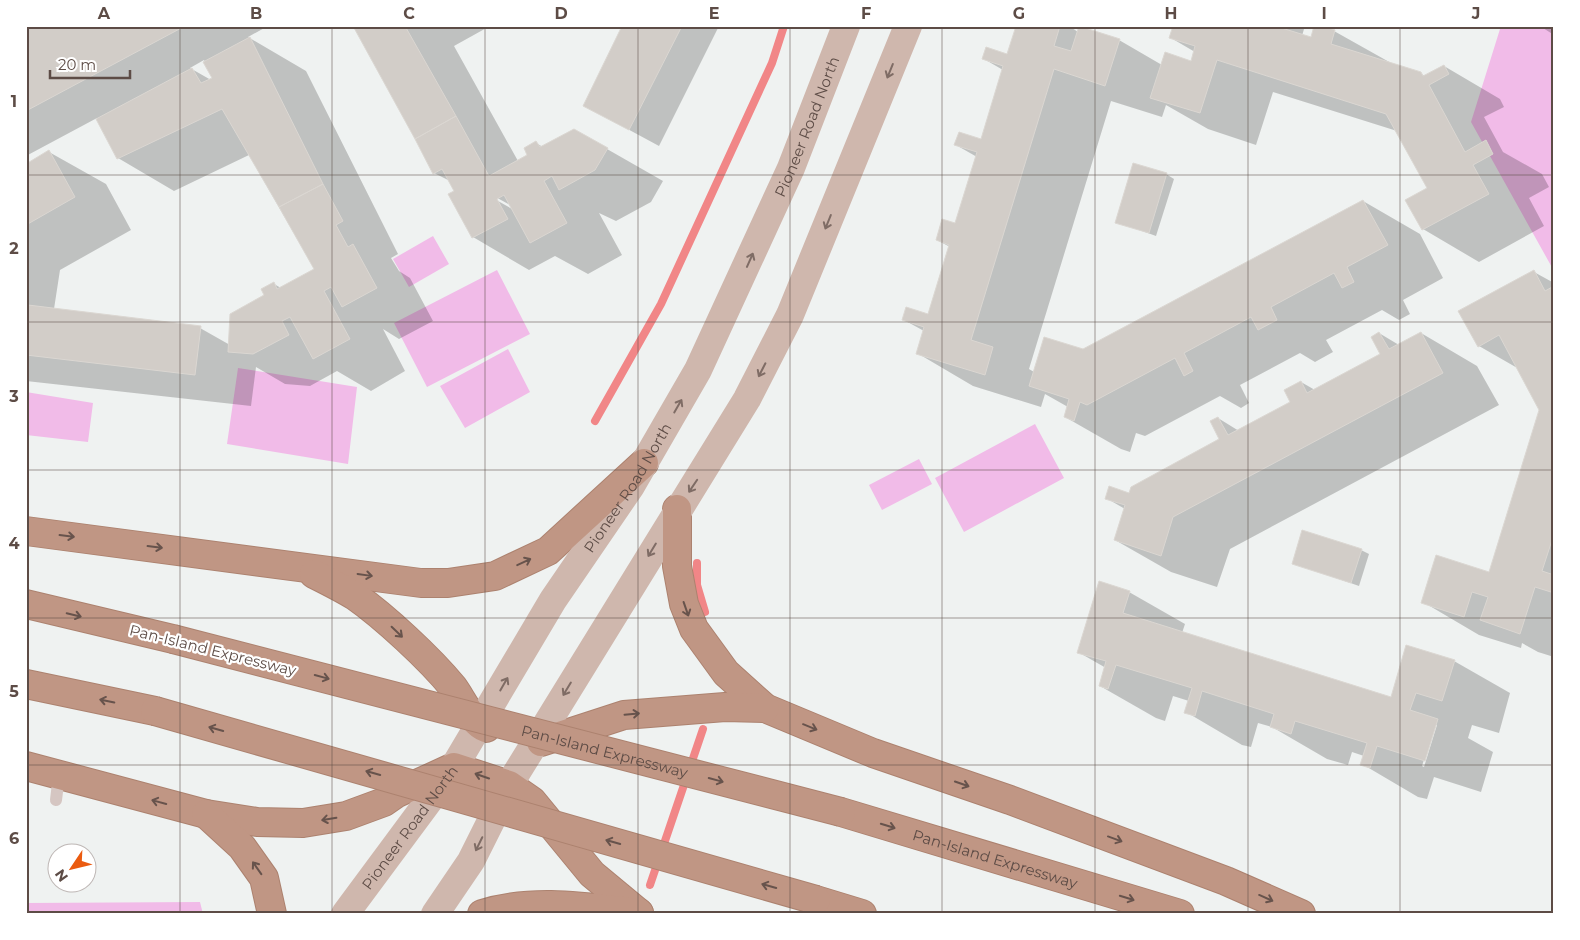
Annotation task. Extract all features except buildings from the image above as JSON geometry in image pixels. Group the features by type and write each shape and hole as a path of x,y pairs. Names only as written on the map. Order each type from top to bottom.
{"highway":[{"path":"26,531 421,583 448,582 495,576 548,551 644,463"},
{"path":"677,509 677,566 684,604 694,629 726,673 765,708 874,753 1010,800 1226,881 1301,914"},
{"path":"300,566 354,596 380,615 444,676 480,726 536,744 624,715 725,707 765,708"},
{"name":"Pan-Island Expressway","path":"26,604 173,639 841,812 1180,914"},
{"path":"26,684 154,711 862,914"},
{"path":"26,766 58,787 256,822 303,823 346,816 384,802 397,793 454,766 509,785 532,800 592,874 640,913"},
{"path":"206,814 242,847 264,878 272,914"},
{"path":"482,914 513,906 564,905 640,913"}],"main road":[{"name":"Pioneer Road North","path":"345,914 454,766 480,726 553,600 631,486 698,370 791,168 846,26"},
{"path":"435,914 471,861 509,785 536,744 677,509 747,399 790,316 908,26"}],"shaded area":[{"path":"1511,26 1554,26 1554,271 1471,122 1500,29"},
{"path":"433,236 449,264 409,287 393,259"},
{"path":"497,270 530,334 427,387 394,323"},
{"path":"508,349 530,392 465,428 440,386"},
{"path":"238,368 357,387 348,464 227,444"},
{"path":"26,392 93,403 88,442 26,435"},
{"path":"1035,424 1064,478 964,532 935,478"},
{"path":"919,459 932,484 882,510 869,485"},
{"path":"200,902 203,914 26,914 26,903"}],"waterway":[{"path":"595,421 661,304 772,63 784,26"},
{"path":"697,563 697,585 705,612"},
{"path":"650,885 703,729"}]}
